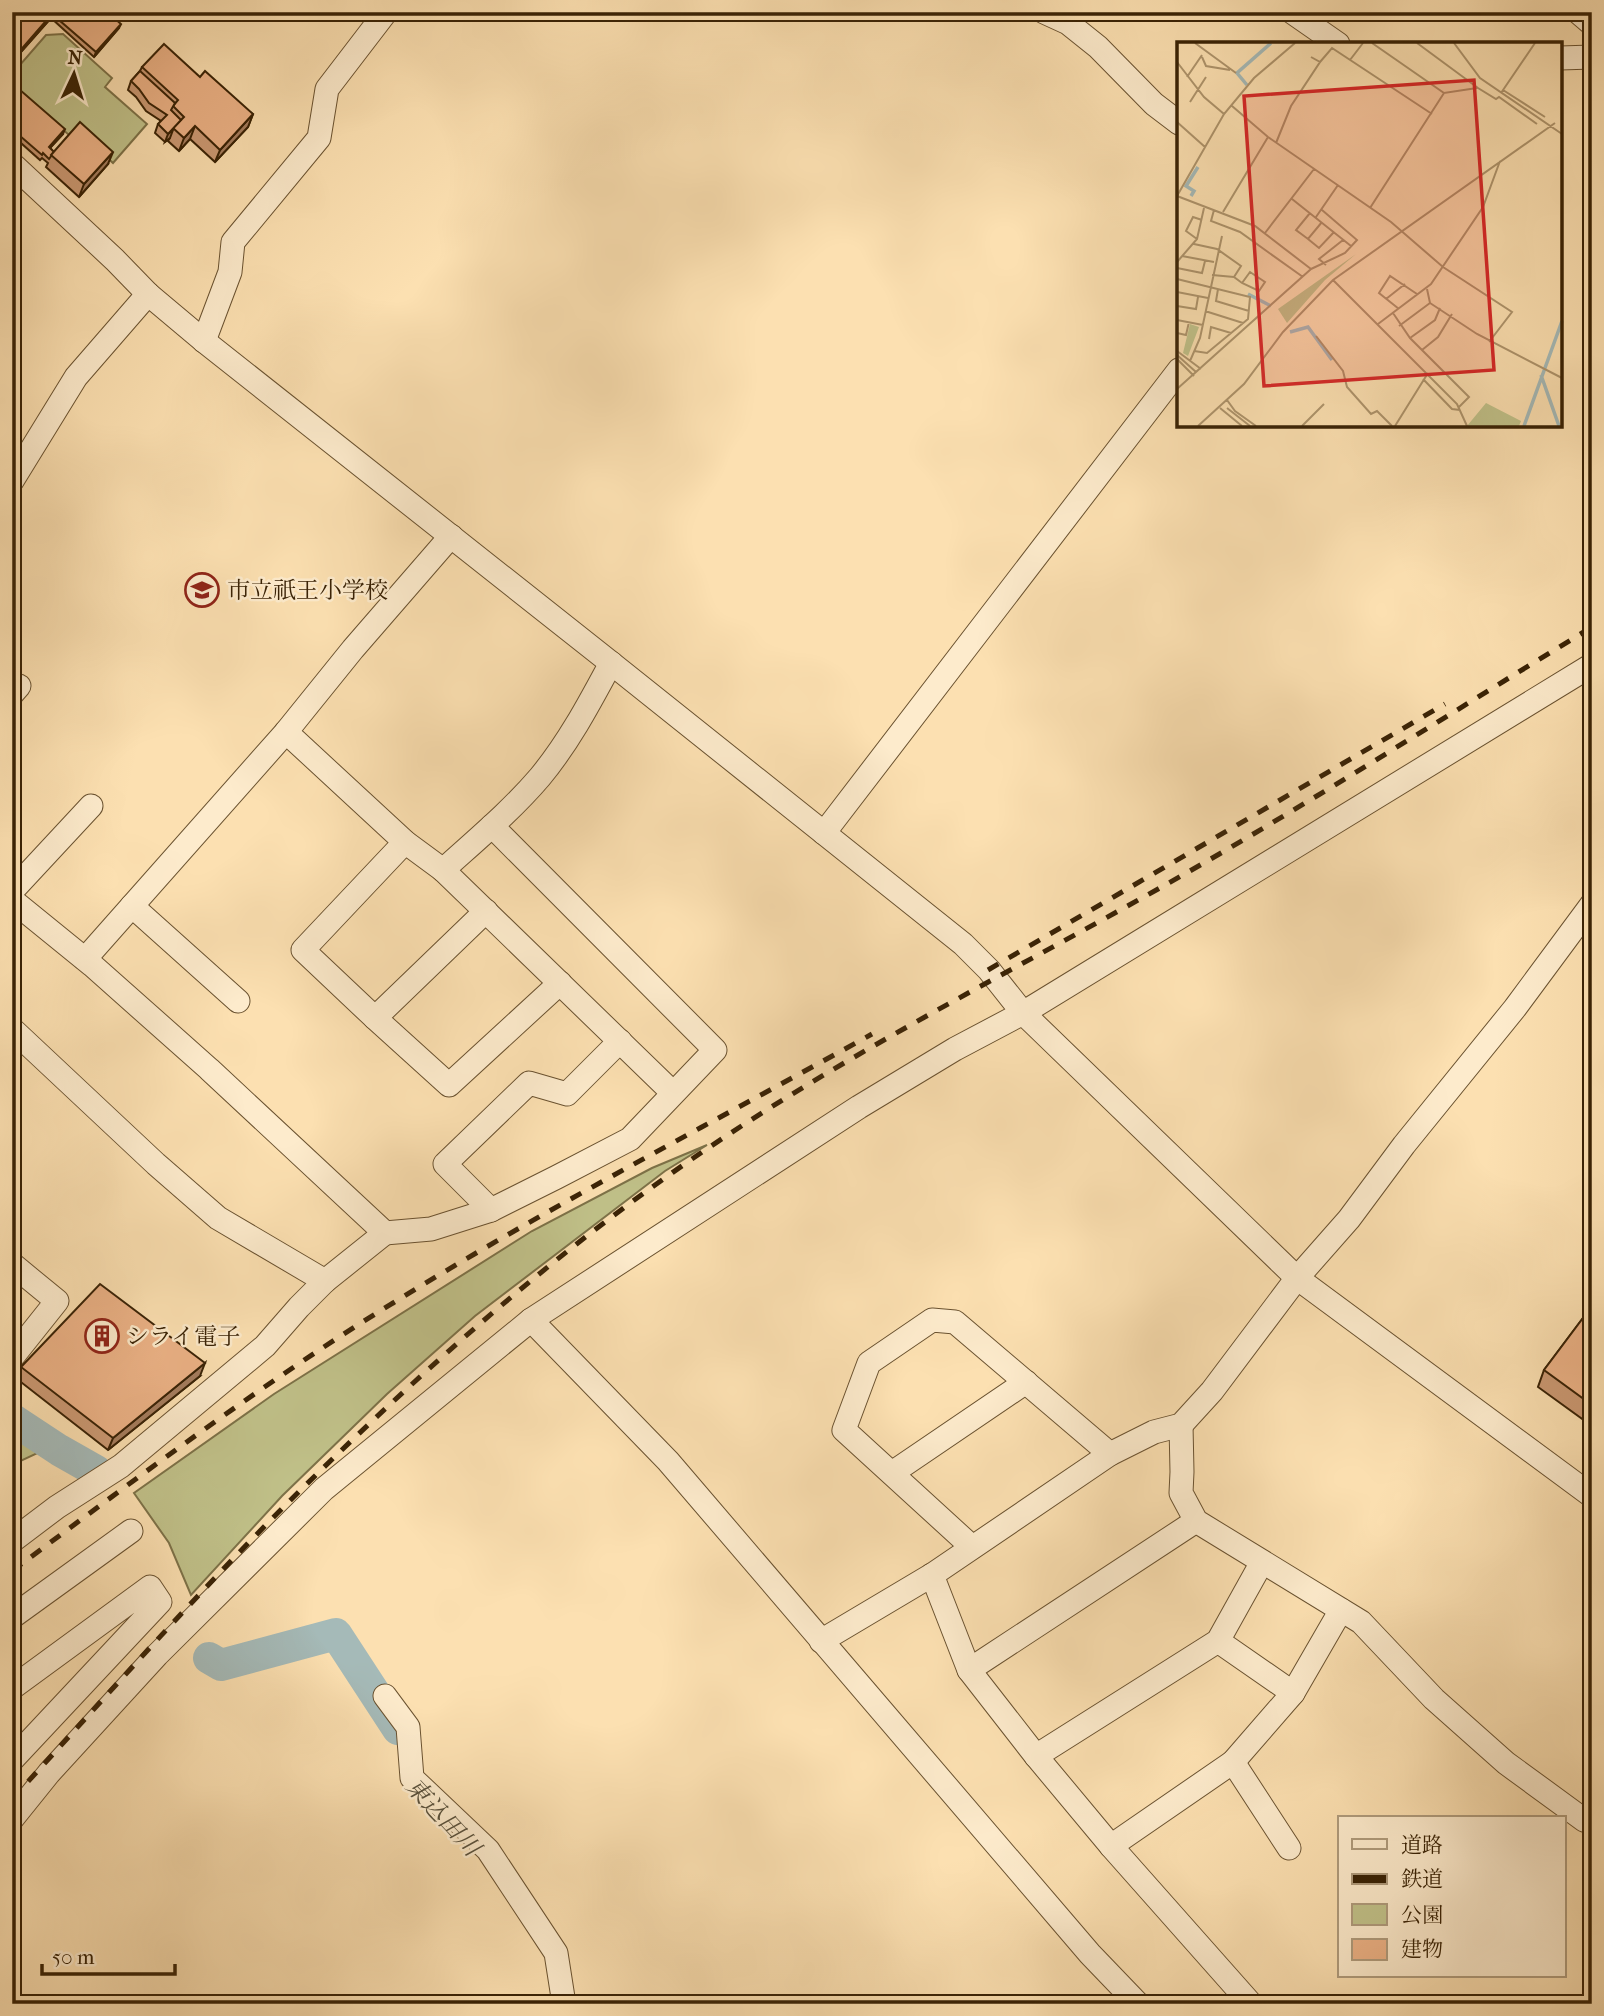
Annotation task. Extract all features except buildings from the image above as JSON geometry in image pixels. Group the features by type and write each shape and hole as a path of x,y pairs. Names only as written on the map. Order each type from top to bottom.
{"street":[{"path":"204,341 230,272 233,242 319,138 327,89 386,12"},
{"path":"1044,12 1068,23 1098,47 1154,104 1177,121"},
{"path":"1292,12 1335,42"},
{"path":"1578,12 1592,24"},
{"path":"1562,58 1592,57"},
{"path":"12,164 148,294 204,341 963,944 989,970 1023,1013 1297,1278 1592,1496"},
{"path":"12,481 76,377 148,294"},
{"path":"824,834 1177,373"},
{"path":"85,960 286,732 353,649 451,536"},
{"path":"443,870 492,826 541,776 583,716 611,663"},
{"path":"12,1819 49,1773 157,1655 324,1489 531,1320 859,1107 955,1049 1023,1013 1592,665"},
{"path":"286,732 405,842 443,870 673,1093"},
{"path":"91,806 14,902 85,960 209,1069 386,1233"},
{"path":"12,1541 57,1507 121,1466 265,1346 325,1281 386,1233 431,1229 491,1210 630,1139 715,1050 492,826"},
{"path":"405,842 303,950 375,1018 449,1085 560,983"},
{"path":"821,1641 932,1575 1110,1454 1154,1432 1181,1425 1212,1391 1297,1278 1349,1219 1412,1135 1515,1008 1592,904"},
{"path":"132,906 237,1001"},
{"path":"375,1018 486,911"},
{"path":"12,1029 156,1164 218,1218 325,1281"},
{"path":"491,1210 445,1164 528,1083 567,1094 620,1041"},
{"path":"12,1264 57,1301 14,1355 12,1354"},
{"path":"531,1320 667,1461 1090,1954 1138,2004"},
{"path":"972,1547 844,1430 869,1363 932,1320 955,1322 1110,1454"},
{"path":"892,1473 1026,1382"},
{"path":"1181,1425 1181,1493 1196,1521 1361,1622 1434,1699 1506,1763 1589,1818"},
{"path":"969,1670 1196,1521"},
{"path":"12,1617 131,1531"},
{"path":"1036,1756 1217,1641 1262,1562"},
{"path":"932,1575 969,1670 1111,1846 1251,2004"},
{"path":"12,1688 150,1587 160,1602 12,1760"},
{"path":"1111,1846 1233,1762 1293,1693 1341,1610"},
{"path":"1217,1641 1293,1693"},
{"path":"385,1696 408,1727 412,1778 488,1850 555,1953 564,2004"},
{"path":"1233,1762 1289,1848"}],"green space":[{"path":"63,34 112,78 105,87 147,124 113,163 75,129 69,135 12,85 12,74 46,35"},
{"path":"707,1145 665,1171 475,1316 387,1394 282,1496 191,1595 169,1543 134,1493 274,1394 532,1231 652,1168"},
{"path":"12,1433 42,1451 12,1465"}],"waterway":[{"name":"東込田川","path":"12,1419 96,1471"},
{"name":"東込田川","path":"209,1658 221,1665 336,1634 398,1729"}],"railway":[{"path":"12,1799 240,1552 363,1430 499,1308 642,1194 754,1118 818,1079 1209,860 1592,627"},
{"path":"988,970 1445,704"},
{"path":"12,1571 247,1399 393,1303 570,1199 872,1034"}],"place":[{"name":"市立祇王小学校","path":"202,590"},
{"name":"シライ電子","path":"102,1336"}]}
